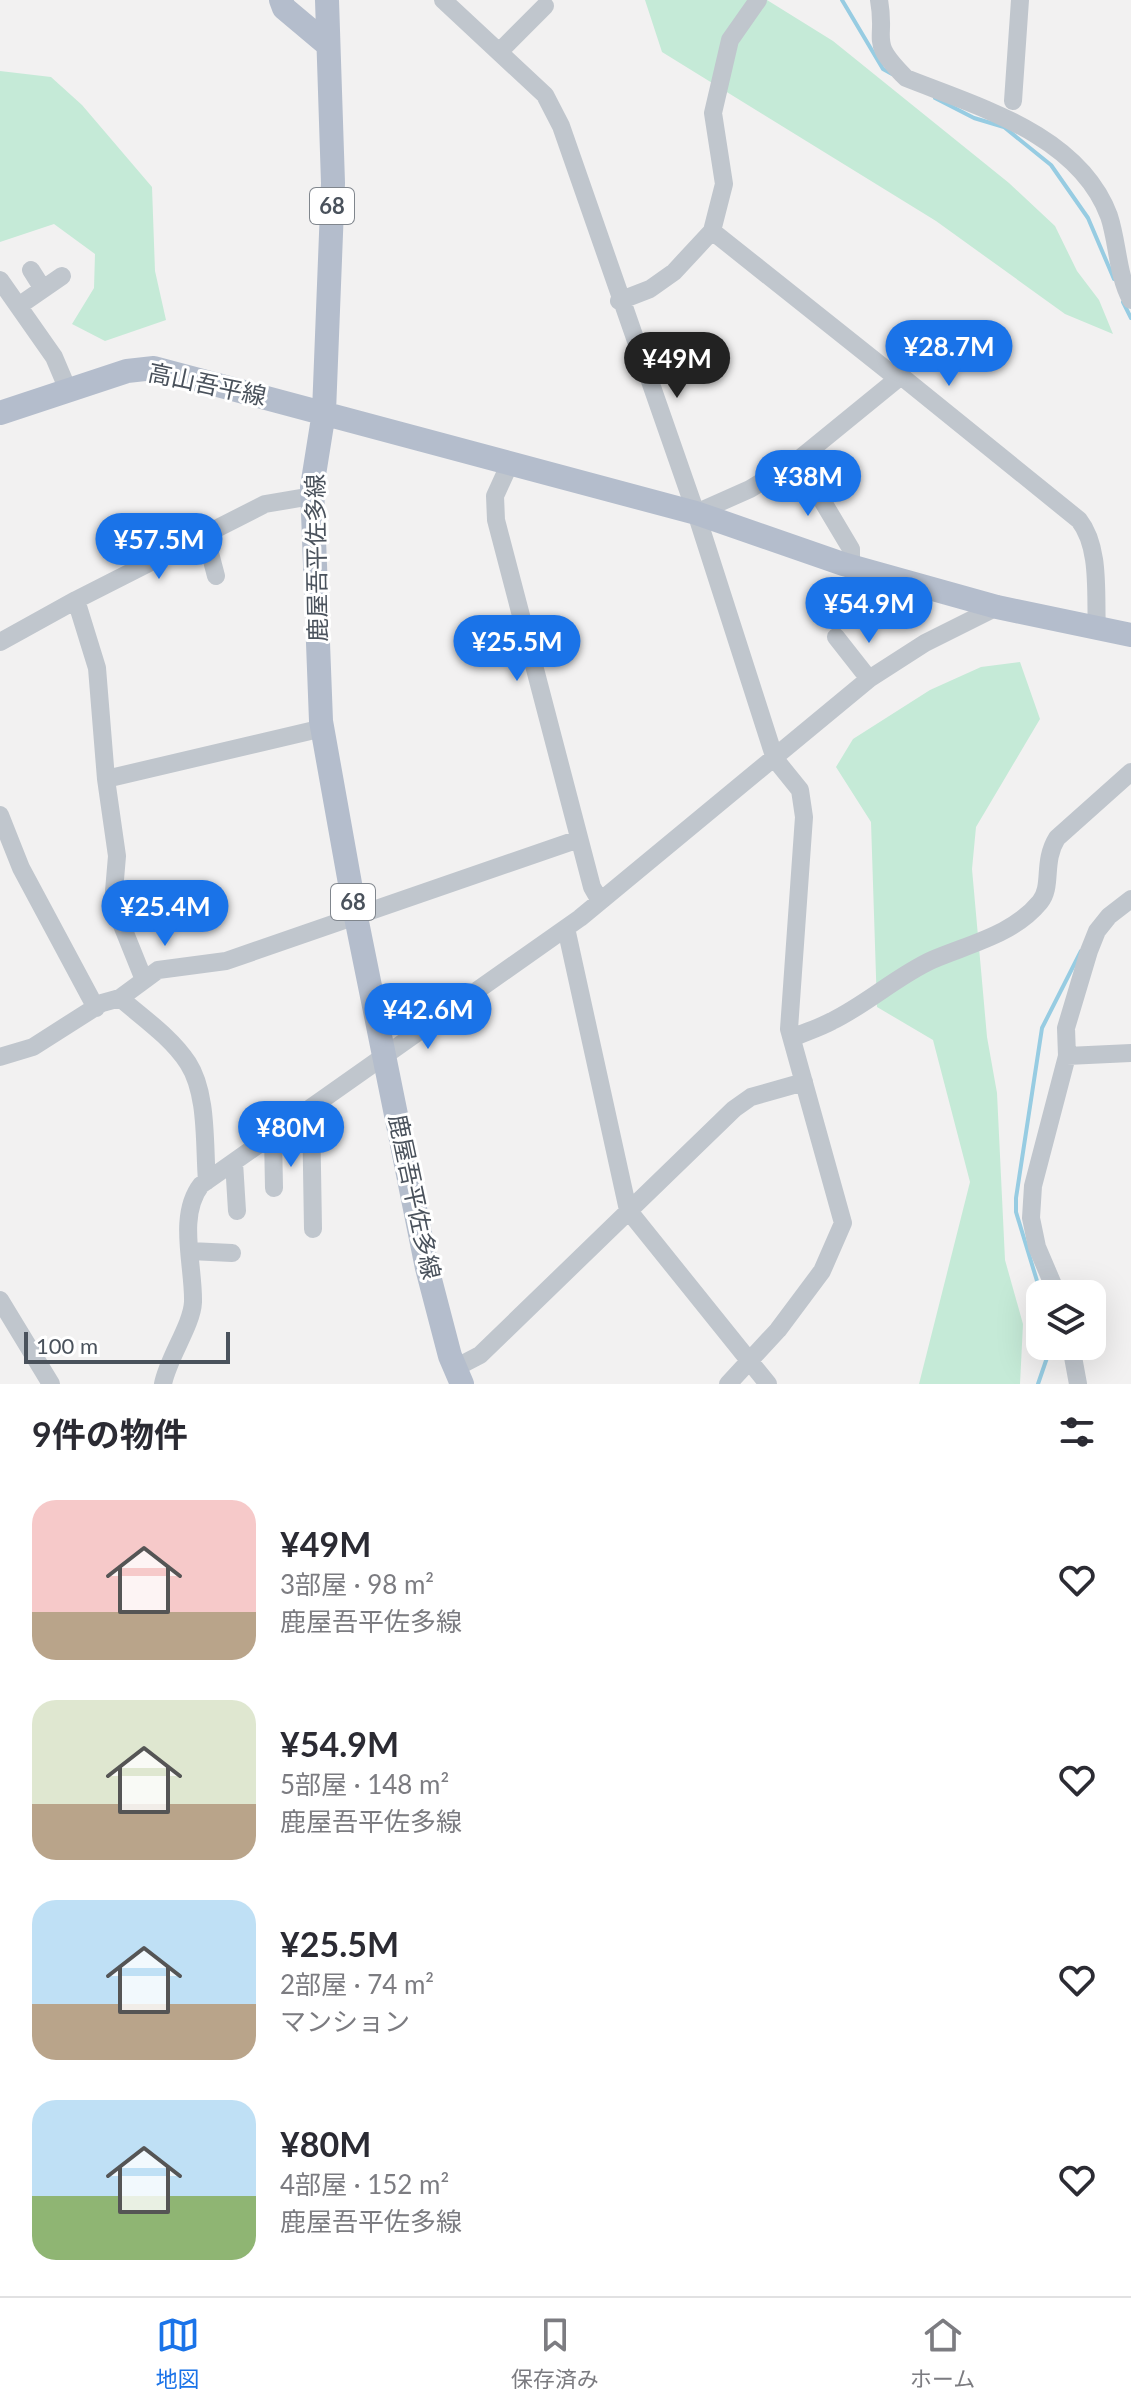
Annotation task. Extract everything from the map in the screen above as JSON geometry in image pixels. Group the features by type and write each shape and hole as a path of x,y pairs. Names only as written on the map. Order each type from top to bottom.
{"main road":[{"path":"281,0 284,8 328,45"},
{"name":"68","path":"324,412 333,183 327,0"},
{"name":"高山吾平線","path":"0,413 127,371 154,368 324,412"},
{"path":"324,412 696,513 851,566 997,607 1131,635"},
{"name":"鹿屋吾平佐多線","path":"324,412 312,496 323,728 356,917 427,1268 459,1376"}],"street":[{"path":"443,0 545,95 561,126 619,301 696,513 775,759 800,790 804,817 789,1029 843,1223 822,1271 778,1330 728,1384"},
{"path":"619,301 650,289 674,272 712,231 724,184 713,113 730,40 758,0"},
{"path":"879,0 882,14 878,38 892,64 906,78 1028,129 1091,183 1109,216 1131,300"},
{"path":"1013,101 1020,0"},
{"path":"499,52 545,6"},
{"path":"712,231 898,379"},
{"path":"31,270 43,289"},
{"path":"20,305 62,276"},
{"path":"0,280 54,357 68,390"},
{"path":"696,513 750,489 798,460 901,376 1079,520 1092,545 1097,630"},
{"path":"798,460 851,549 851,566"},
{"path":"510,463 495,496 496,520 592,887 600,901"},
{"path":"0,642 265,504 312,496"},
{"path":"205,534 216,576"},
{"path":"76,600 97,668 106,779 117,856 113,903 144,980"},
{"path":"163,1384 170,1356 193,1303 190,1251 194,1195 207,1181 566,928 869,679 925,643 997,607"},
{"path":"836,637 869,679"},
{"path":"106,779 323,728"},
{"path":"792,1038 832,1021 931,961 990,938 1023,918 1041,901 1047,890 1048,852 1057,838 1131,772"},
{"path":"0,815 33,892 96,1008"},
{"path":"0,1057 33,1047 96,1008 120,998 158,970 226,961 579,839"},
{"path":"1051,1280 1037,1247 1031,1218 1033,1186 1067,1056 1066,1028 1097,931 1109,916 1131,899"},
{"path":"566,928 628,1210 768,1384"},
{"path":"120,998 174,1045 190,1066 198,1087 207,1181"},
{"path":"1067,1056 1131,1053"},
{"path":"459,1376 742,1103 751,1097 804,1082"},
{"path":"311,1109 313,1229"},
{"path":"273,1135 274,1188"},
{"path":"234,1162 237,1211"},
{"path":"190,1251 232,1253"},
{"path":"2,1309 51,1384"},
{"path":"1074,1360 1078,1384"}],"green space":[{"path":"645,0 767,0 833,41 1009,183 1055,226 1077,271 1099,300 1113,334 1065,314 936,221 662,52"},
{"path":"0,71 51,77 82,105 152,187 155,271 166,320 105,341 72,324 94,288 95,254 54,224 0,242"},
{"path":"1020,662 1040,719 976,827 972,869 987,1037 997,1093 1005,1260 1023,1324 1020,1384 919,1384 970,1182 933,1040 877,1007 871,822 836,767 853,739 930,690 981,667"}],"waterway":[{"path":"842,0 883,69 892,74"},
{"path":"935,98 974,118 1004,127 1051,165 1088,218 1114,279"},
{"path":"1123,302 1131,318"},
{"path":"1037,1280 1016,1212 1016,1198 1042,1028 1081,951"},
{"path":"1038,1384 1046,1360"}]}
